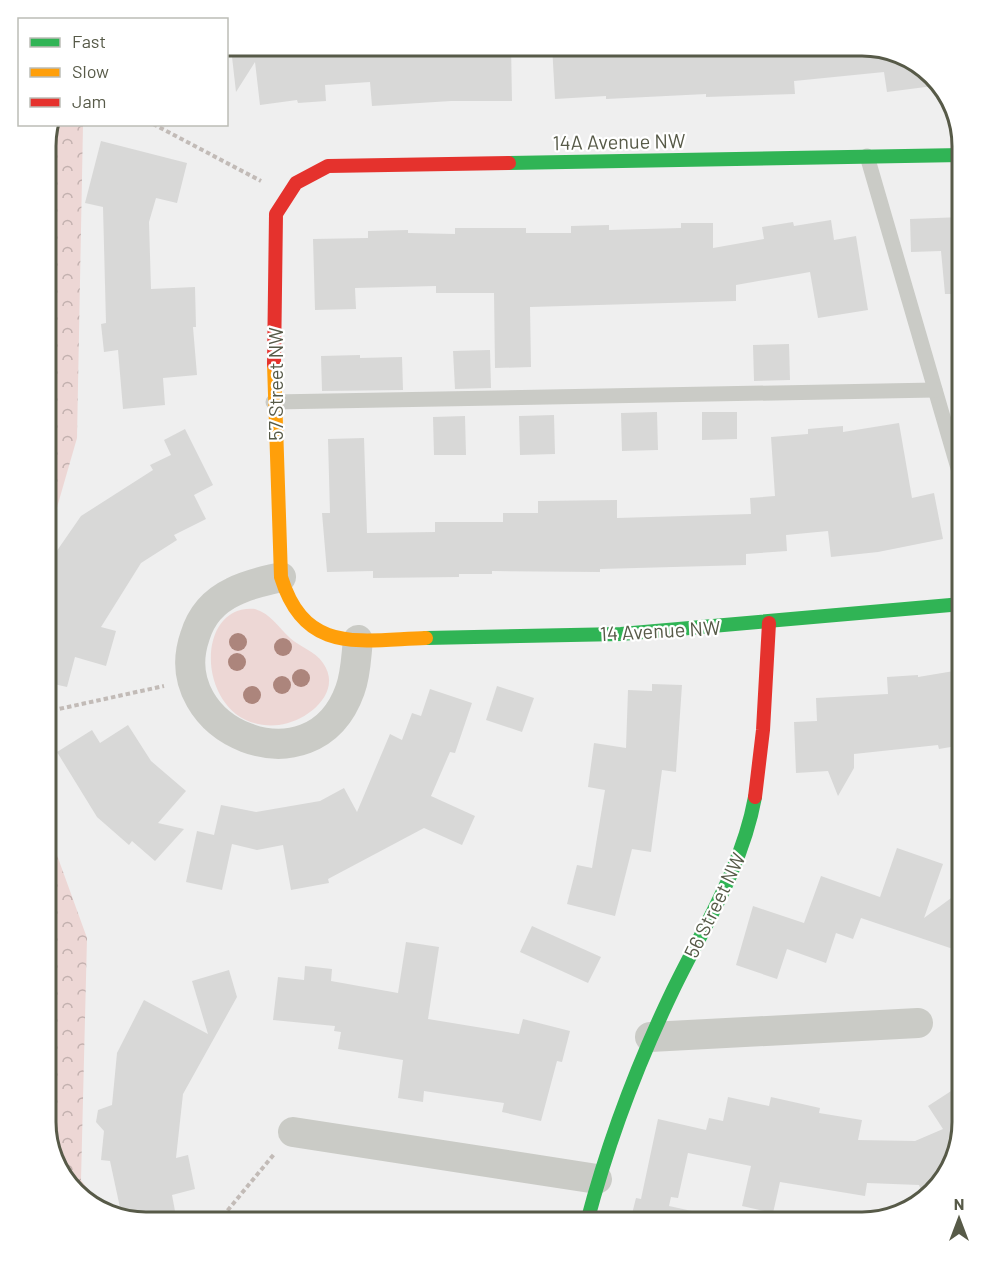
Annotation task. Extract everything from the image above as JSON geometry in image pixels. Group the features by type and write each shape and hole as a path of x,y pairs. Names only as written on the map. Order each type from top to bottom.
{"street":[{"name":"14A Avenue NW","path":"286,193 300,177 328,166 952,155"},
{"name":"57 Street NW","path":"286,193 276,214 273,402 281,577 288,602 300,619 344,639"},
{"path":"281,577 246,586 218,602 201,619 193,641 191,668 198,694 219,722 233,733 259,743 287,745 317,734 333,720 350,689 344,639"},
{"name":"14 Avenue NW","path":"344,639 621,634 769,623 952,605"},
{"name":"56 Street NW","path":"589,1212 597,1179 650,1037 731,877 746,837 758,785 769,623"},
{"path":"650,1037 918,1023"},
{"path":"292,1132 597,1179"}],"lane":[{"path":"867,156 952,448"},
{"path":"273,402 935,390"}],"path":[{"path":"157,126 286,193"},
{"path":"56,710 173,684"},
{"path":"226,1212 292,1132"}],"green space":[{"path":"58,126 83,126 77,438 56,511 56,139"},
{"path":"255,609 266,614 290,638 316,655 328,674 329,685 319,704 290,723 279,725 252,722 231,710 218,691 212,668 212,645 219,626 234,613"},
{"path":"56,852 87,938 81,1180 90,1192 78,1181 65,1162 56,1134"}],"building":[{"path":"232,56 511,56 512,101 451,101 372,106 370,82 325,85 326,101 298,103 297,100 260,105 255,62 236,92"},
{"path":"553,56 868,56 896,62 916,74 929,87 887,92 884,72 794,81 795,94 706,97 706,94 606,99 606,96 555,99"},
{"path":"101,141 187,163 177,203 156,198 149,222 151,289 195,287 196,327 193,327 197,375 163,378 165,405 123,409 118,350 104,352 101,324 106,323 103,207 85,203"},
{"path":"952,217 952,294 945,294 941,251 911,252 910,219"},
{"path":"831,220 834,240 856,236 868,310 818,318 810,272 736,285 736,301 530,307 531,367 495,368 494,293 436,293 436,286 355,288 356,309 315,310 313,239 368,238 368,231 408,230 408,233 455,234 455,228 526,228 526,233 571,233 571,226 609,225 609,230 681,228 681,223 713,223 713,248 764,239 762,227 793,222 794,226"},
{"path":"789,344 790,380 754,381 753,345"},
{"path":"490,350 491,388 455,389 453,351"},
{"path":"360,355 360,358 402,357 403,390 322,391 321,356"},
{"path":"657,412 658,450 622,451 621,413"},
{"path":"702,412 737,412 737,439 702,440"},
{"path":"554,415 555,454 520,455 519,416"},
{"path":"465,416 466,455 434,455 433,417"},
{"path":"899,423 912,498 934,493 943,539 878,552 831,557 828,531 786,535 787,551 746,554 746,565 600,569 600,572 492,571 492,574 459,574 459,577 373,578 373,571 327,572 322,513 330,513 328,439 364,438 367,533 435,532 435,522 503,522 503,513 538,513 538,501 617,500 617,518 751,514 750,498 775,496 771,437 808,434 808,429 843,426 843,432"},
{"path":"185,429 213,485 194,495 206,519 174,535 177,540 141,563 101,627 116,631 106,666 75,657 67,687 56,684 56,552 81,516 153,470 150,465 171,455 164,440"},
{"path":"952,671 952,747 939,749 938,745 854,754 854,768 838,796 828,771 796,773 794,722 817,721 816,698 888,694 887,677 918,675 918,677"},
{"path":"652,684 682,685 676,772 662,770 651,852 632,849 615,916 567,904 577,865 592,868 605,790 588,787 594,743 626,748 628,690 652,691"},
{"path":"497,686 534,698 522,732 486,720"},
{"path":"430,689 472,703 455,753 450,752 431,796 475,816 462,845 424,828 328,879 329,883 291,890 283,845 257,850 232,844 222,890 186,882 197,831 214,835 221,805 256,812 320,801 344,788 357,812 390,734 402,740 412,713 421,716"},
{"path":"128,725 151,761 186,791 158,823 184,829 155,861 132,841 129,845 97,817 57,752 92,730 100,743"},
{"path":"897,848 943,864 924,918 952,897 952,949 861,918 853,939 836,933 826,963 787,949 777,979 736,965 753,906 804,923 821,876 880,897"},
{"path":"532,926 601,957 588,983 520,952"},
{"path":"406,942 439,947 428,1019 519,1034 523,1019 570,1031 562,1062 557,1061 541,1121 502,1112 504,1103 424,1091 423,1102 398,1098 403,1060 338,1049 341,1032 334,1031 335,1026 273,1020 278,977 304,980 305,966 332,969 331,981 398,993"},
{"path":"229,970 237,997 183,1094 176,1158 188,1155 195,1189 172,1195 175,1211 145,1212 122,1208 120,1207 110,1161 101,1160 104,1131 96,1122 98,1110 112,1105 117,1053 144,1000 208,1034 192,981"},
{"path":"952,1090 951,1134 945,1156 929,1181 921,1189 919,1185 867,1183 865,1196 780,1182 773,1212 769,1212 742,1206 751,1166 688,1153 678,1198 671,1197 669,1206 696,1212 632,1212 636,1198 641,1199 658,1119 706,1130 709,1118 723,1121 728,1097 769,1106 771,1097 820,1108 819,1113 862,1120 858,1140 915,1141 943,1129 928,1106"}],"traffic: fast":[{"path":"509,163 952,155"},
{"path":"426,638 621,634 952,605"},
{"path":"590,1212 614,1133 647,1047 732,872 749,823 755,797"}],"traffic: slow":[{"path":"274,364 281,577 291,602 304,620 320,631 337,638 357,640 426,638"}],"traffic: jam":[{"path":"274,364 276,214 296,183 328,166 509,163"},
{"path":"755,797 763,730 769,623"}]}
